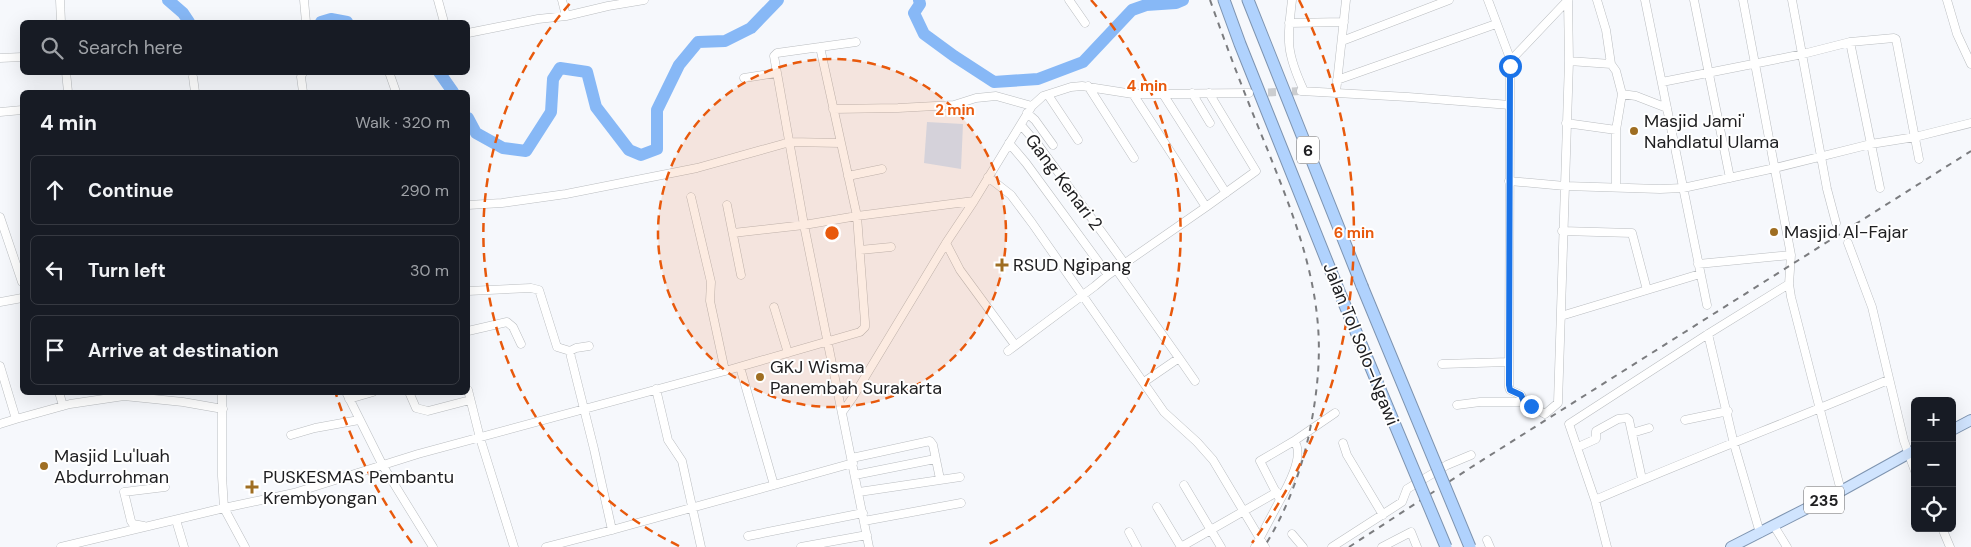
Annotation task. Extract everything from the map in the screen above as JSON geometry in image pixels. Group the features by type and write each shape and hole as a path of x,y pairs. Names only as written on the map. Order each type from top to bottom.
{"highway":[{"name":"Jalan Tol Solo–Ngawi","path":"1224,0 1336,284 1446,547"},
{"name":"Jalan Tol Solo–Ngawi","path":"1248,0 1362,286 1470,547"}],"main road":[{"path":"1956,428 1971,420"},
{"name":"235","path":"1731,547 1746,544 1760,533 1842,491 1911,452"}],"street":[{"path":"60,0 61,20"},
{"path":"304,0 305,19"},
{"path":"438,0 443,20"},
{"path":"562,0 566,16"},
{"path":"470,33 644,0"},
{"path":"1069,0 1085,23"},
{"path":"1292,0 1288,48 1303,91 1510,105"},
{"path":"1336,92 1346,0"},
{"path":"1342,41 1449,0"},
{"path":"1488,0 1511,61 1508,362 1509,388 1521,395 1524,402"},
{"path":"1511,61 1568,0"},
{"path":"1456,405 1480,402 1524,402 1545,414 1558,403 1562,316 1562,230 1565,186 1568,0"},
{"path":"1597,0 1606,30 1611,64 1616,71 1622,94 1616,130 1616,187"},
{"path":"1646,0 1707,305"},
{"path":"1694,0 1730,178"},
{"path":"1743,0 1790,255 1789,284 1819,409 1842,491"},
{"path":"1792,0 1836,223"},
{"path":"1946,0 1957,34 1971,64"},
{"path":"1289,23 1344,22"},
{"path":"1337,80 1496,24"},
{"path":"1662,82 1755,62 1803,54 1850,42 1896,39 1919,159"},
{"path":"856,42 775,54 774,56 804,224 869,547"},
{"path":"1850,42 1880,188"},
{"path":"61,547 294,493 418,454 725,371 860,332 865,327 857,216 820,47"},
{"path":"0,58 20,57"},
{"path":"1568,61 1611,64"},
{"path":"744,78 776,73"},
{"path":"66,75 68,90"},
{"path":"302,75 303,90"},
{"path":"390,75 395,90"},
{"path":"193,77 195,90"},
{"path":"1088,86 1134,158"},
{"path":"843,411 1032,106 1040,98 1071,87 1088,86 1133,94 1249,93"},
{"path":"1192,93 1210,123"},
{"path":"1008,350 1083,296 1116,269 1256,171 1208,93"},
{"path":"1048,94 1078,140"},
{"path":"1133,94 1206,207"},
{"path":"1163,94 1226,193"},
{"path":"1622,94 1636,96 1667,108"},
{"path":"833,109 898,108 954,104 976,98 996,96 1032,106"},
{"path":"0,112 20,110"},
{"path":"1027,114 1035,120 1053,145"},
{"path":"1566,122 1616,130"},
{"path":"1509,181 1565,186 1683,188 1871,144 1915,137 1971,123"},
{"name":"Gang Kenari 2","path":"1021,125 1125,264"},
{"path":"470,205 502,203 576,192 688,170 790,142 840,143"},
{"path":"1009,143 1026,163 1108,275"},
{"path":"848,176 882,169"},
{"path":"988,177 1011,195 1169,418 1204,449 1213,460 1243,511 1257,543 1265,547"},
{"path":"691,197 711,282 710,301 725,371"},
{"path":"733,233 974,201"},
{"path":"727,205 741,275"},
{"path":"0,217 20,276"},
{"path":"1562,230 1632,233 1646,290"},
{"path":"946,243 960,270 1015,345"},
{"path":"1848,243 1872,307 1888,380 1911,452"},
{"path":"860,250 891,247"},
{"path":"1698,264 1790,255"},
{"path":"1116,269 1195,381"},
{"path":"1562,316 1700,274"},
{"path":"1607,547 1595,500 1569,424 1789,284"},
{"path":"470,291 531,288 540,290 557,347 570,351 589,346"},
{"path":"0,302 20,298"},
{"path":"774,307 788,353"},
{"path":"470,331 507,322 513,327 521,344"},
{"path":"1708,334 1728,411 1734,444 1760,533"},
{"path":"570,351 612,530"},
{"path":"1144,382 1178,358"},
{"path":"1442,364 1508,362"},
{"path":"0,366 16,419"},
{"path":"740,366 774,485"},
{"path":"1595,500 1642,479 1734,444 1888,380"},
{"path":"656,389 668,440 682,461 700,547"},
{"path":"60,395 63,406"},
{"path":"174,395 175,401"},
{"path":"222,395 224,508 244,547"},
{"path":"410,395 416,408 428,412 470,400"},
{"path":"469,395 480,438 514,547"},
{"path":"0,424 102,396 124,396 175,401 223,409"},
{"path":"348,396 383,466 433,547"},
{"path":"1685,420 1728,411"},
{"path":"1278,496 1260,461 1335,413"},
{"path":"1578,447 1596,438 1596,431 1623,418 1629,420 1642,479"},
{"path":"291,435 360,420"},
{"path":"1632,433 1650,428"},
{"path":"546,547 692,508 928,440 932,443 940,479"},
{"path":"1257,543 1278,496 1289,484 1299,453 1298,446 1294,440"},
{"path":"1343,443 1347,455 1383,515"},
{"path":"1332,547 1402,502 1408,489 1447,466 1471,455"},
{"path":"855,476 935,459"},
{"path":"859,492 940,479 960,478"},
{"path":"1184,485 1221,547"},
{"path":"148,526 133,524 124,492 165,487"},
{"path":"1157,507 1181,547 1243,511 1278,496"},
{"path":"748,536 961,503"},
{"path":"176,520 184,547"},
{"path":"1774,526 1787,547"},
{"path":"1129,532 1137,547"},
{"path":"1382,547 1410,532 1417,547"},
{"path":"1944,532 1950,547"},
{"path":"1292,534 1303,547"},
{"path":"801,547 867,535"}],"shaded area":[{"path":"927,122 963,124 961,169 924,163"}],"waterway":[{"path":"168,0 183,13 188,20"},
{"path":"470,122 476,133 503,148 526,151 551,112 553,79 560,68 587,72 596,107 629,150 641,155 657,149 657,110 679,65 698,42 725,41 751,28 778,0"},
{"path":"919,0 920,4 914,13 924,34 994,82 1038,79 1083,62 1132,10 1146,5 1176,3 1183,0"},
{"path":"328,20 336,20"},
{"path":"441,75 452,90"}],"tunnel":[{"path":"1256,93 1301,91"}],"railway":[{"path":"1210,0 1298,232 1311,278 1318,326 1317,383 1308,439 1290,495 1264,547"},
{"path":"1349,547 1470,468 1971,151"}],"place":[{"name":"Masjid Jami' Nahdlatul Ulama","path":"1634,131"},
{"name":"Masjid Al-Fajar","path":"1774,232"},
{"name":"RSUD Ngipang","path":"1002,265"},
{"name":"GKJ Wisma Panembah Surakarta","path":"760,377"},
{"name":"Masjid Lu'luah Abdurrohman","path":"44,466"},
{"name":"PUSKESMAS Pembantu Krembyongan","path":"252,487"}],"route":[{"path":"1510,66 1509,388 1521,395 1524,402 1531,406"}]}
